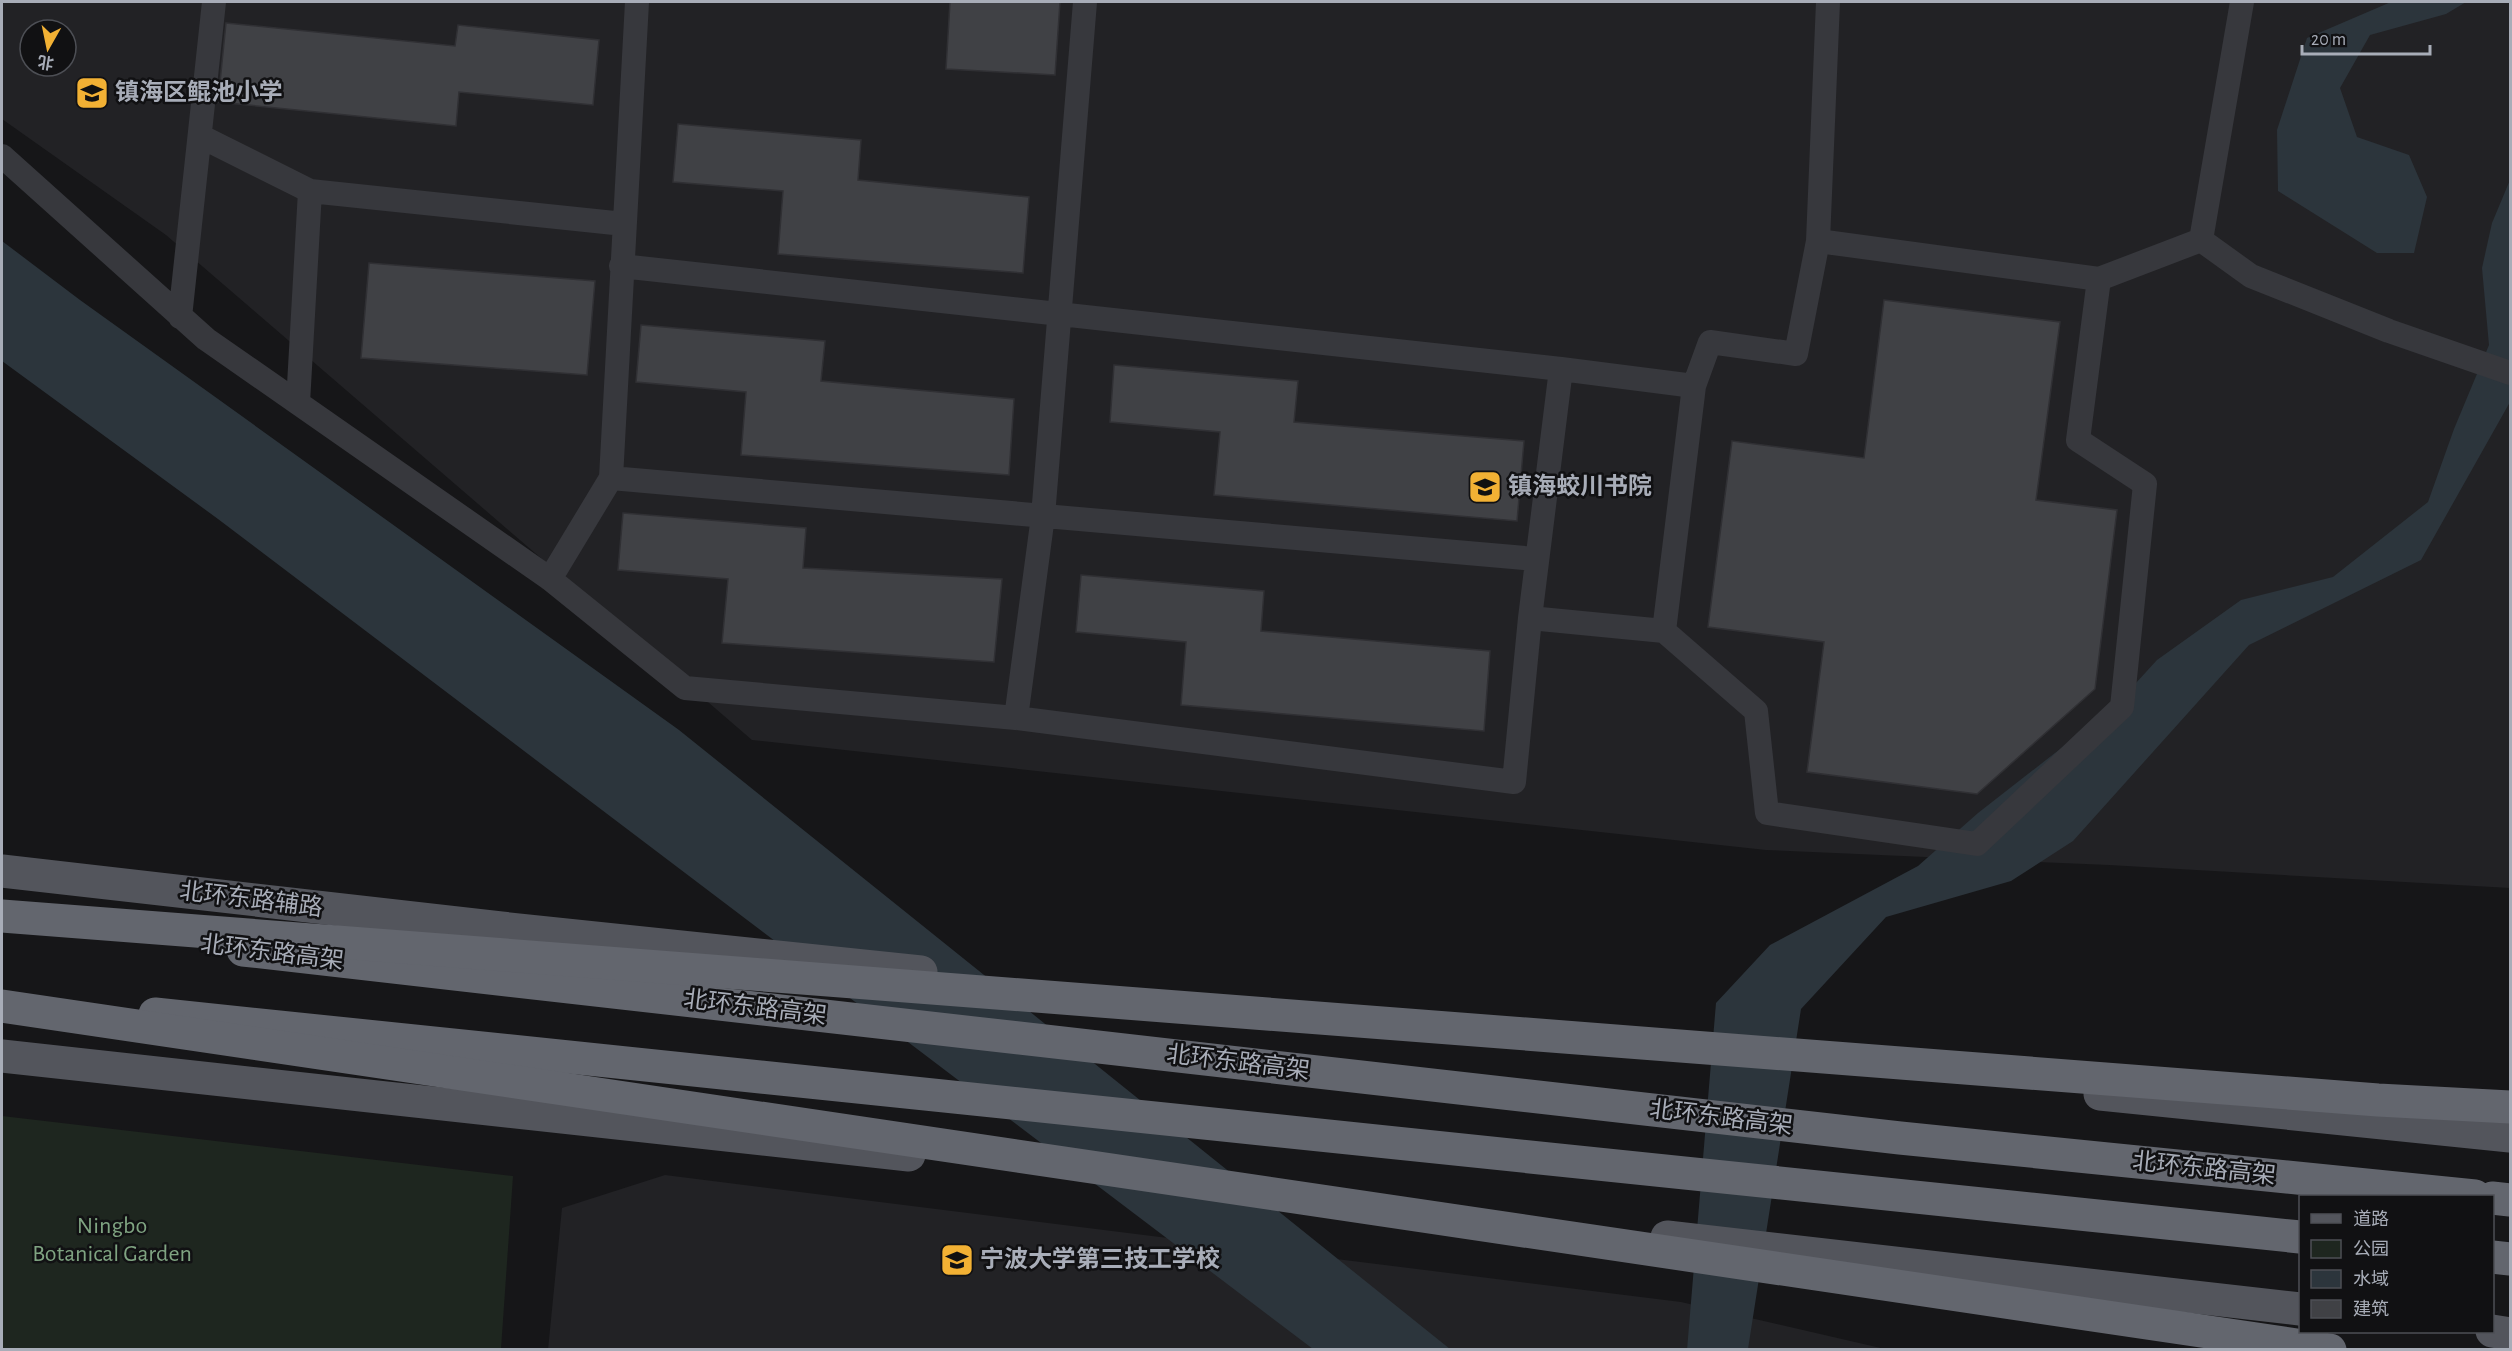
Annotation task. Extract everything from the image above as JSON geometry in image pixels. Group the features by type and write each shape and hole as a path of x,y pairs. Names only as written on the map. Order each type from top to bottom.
{"highway":[{"path":"2,916 2366,1099 2511,1107"},
{"name":"北环东路高架","path":"2,922 1900,1138 2456,1195"},
{"path":"2,998 2299,1237"},
{"path":"2,1006 2330,1350"},
{"path":"2494,1198 2511,1200"},
{"path":"2494,1257 2511,1259"}],"main road":[{"name":"北环东路辅路","path":"2,871 501,928 2511,1136"},
{"path":"2,1056 1849,1257 2299,1309"},
{"path":"2494,1331 2511,1334"}],"lane":[{"path":"180,316 214,2"},
{"path":"550,579 611,478 621,266 638,2"},
{"path":"1016,718 1043,516 1085,2"},
{"path":"1664,631 1694,386 1710,342 1796,354 1818,241 1828,2"},
{"path":"2201,240 2242,2"},
{"path":"200,136 310,191 624,224"},
{"path":"2,156 206,339 550,579 685,688 1016,718 1514,782 1536,559 1561,369"},
{"path":"298,403 310,191"},
{"path":"1818,241 2099,279 2201,240"},
{"path":"2201,240 2251,276 2390,331 2511,373"},
{"path":"621,266 1561,369 1694,386"},
{"path":"1530,618 1664,631 1756,711 1767,813 1977,844 2122,707 2145,484 2078,440 2099,279"},
{"path":"611,478 1536,559"}],"shaded area":[{"name":"镇海蛟川书院","path":"2,2 2510,2 2510,888 2109,865 1766,850 752,740 166,235 2,119"},
{"name":"宁波大学第三技工学校","path":"665,1175 1681,1302 1885,1349 548,1350 562,1208"}],"green space":[{"name":"Ningbo Botanical Garden","path":"2,1116 513,1176 501,1349 2,1349"}],"water":[{"path":"2391,2 2466,2 2446,14 2370,35 2340,88 2357,137 2409,155 2427,197 2414,253 2377,253 2278,191 2277,130 2307,38"},
{"path":"2510,180 2510,402 2421,560 2249,645 2073,841 2011,881 1886,917 1801,1009 1748,1349 1687,1350 1716,1003 1770,945 1918,866 1978,813 2114,707 2157,660 2241,600 2333,577 2428,502 2454,429 2489,345 2482,268 2492,223"},
{"path":"2,241 80,300 679,730 1450,1349 1313,1349 218,519 2,361"}],"building":[{"path":"950,2 1060,2 1055,75 946,69"},
{"path":"226,23 455,46 458,25 599,40 593,105 459,92 456,126 218,102"},
{"path":"678,124 861,140 858,180 1029,197 1023,273 778,254 783,191 673,182"},
{"path":"369,263 595,281 587,375 361,358"},
{"path":"1884,300 2060,322 2036,500 2117,510 2095,689 1977,794 1807,772 1824,642 1708,627 1732,441 1864,458"},
{"path":"641,325 825,341 821,381 1014,399 1009,475 741,455 746,392 636,382"},
{"path":"1114,365 1298,381 1294,422 1524,441 1517,521 1214,495 1220,432 1110,422"},
{"path":"623,513 806,528 803,568 1002,579 994,662 722,643 728,579 618,570"},
{"path":"1081,575 1264,591 1261,631 1490,651 1484,731 1181,705 1186,642 1076,632"}],"place":[{"name":"镇海区鲲池小学","path":"92,93"},
{"name":"镇海蛟川书院","path":"1485,487"},
{"name":"宁波大学第三技工学校","path":"957,1260"}]}
